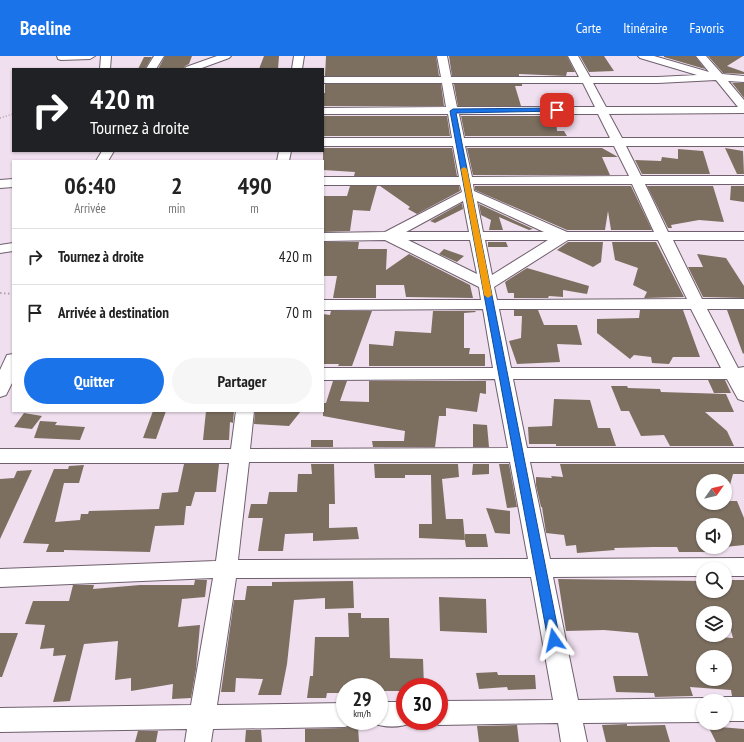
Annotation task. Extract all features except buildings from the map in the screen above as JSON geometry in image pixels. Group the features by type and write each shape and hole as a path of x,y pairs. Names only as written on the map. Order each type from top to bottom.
{"street":[{"path":"61,57 90,56"},
{"path":"105,68 106,56"},
{"path":"152,68 158,56"},
{"path":"193,68 226,56"},
{"path":"297,68 299,56"},
{"path":"442,56 574,742"},
{"path":"572,56 602,109 638,180 663,236 697,304 738,373 744,396"},
{"path":"643,56 719,78 739,69"},
{"path":"701,56 744,108"},
{"path":"324,80 744,79"},
{"path":"324,111 744,108"},
{"path":"324,142 744,142"},
{"path":"324,181 467,187 638,180 744,180"},
{"path":"0,184 12,183"},
{"path":"388,236 467,187"},
{"path":"467,187 566,236"},
{"path":"388,236 486,285"},
{"path":"486,285 566,236"},
{"path":"324,237 744,236"},
{"path":"0,249 12,247"},
{"path":"324,305 744,304"},
{"path":"6,382 12,362"},
{"path":"324,374 738,373"},
{"path":"198,742 226,569 245,412"},
{"path":"0,456 744,455"},
{"path":"0,578 226,569 541,569 744,567"},
{"path":"732,709 744,709"},
{"path":"448,713 696,710"},
{"path":"0,720 336,715"}],"path":[{"path":"0,118 12,114"},
{"path":"0,293 12,294"}],"slow traffic":[{"path":"464,169 488,295"}],"route":[{"path":"554,640 453,111 557,110"}]}
